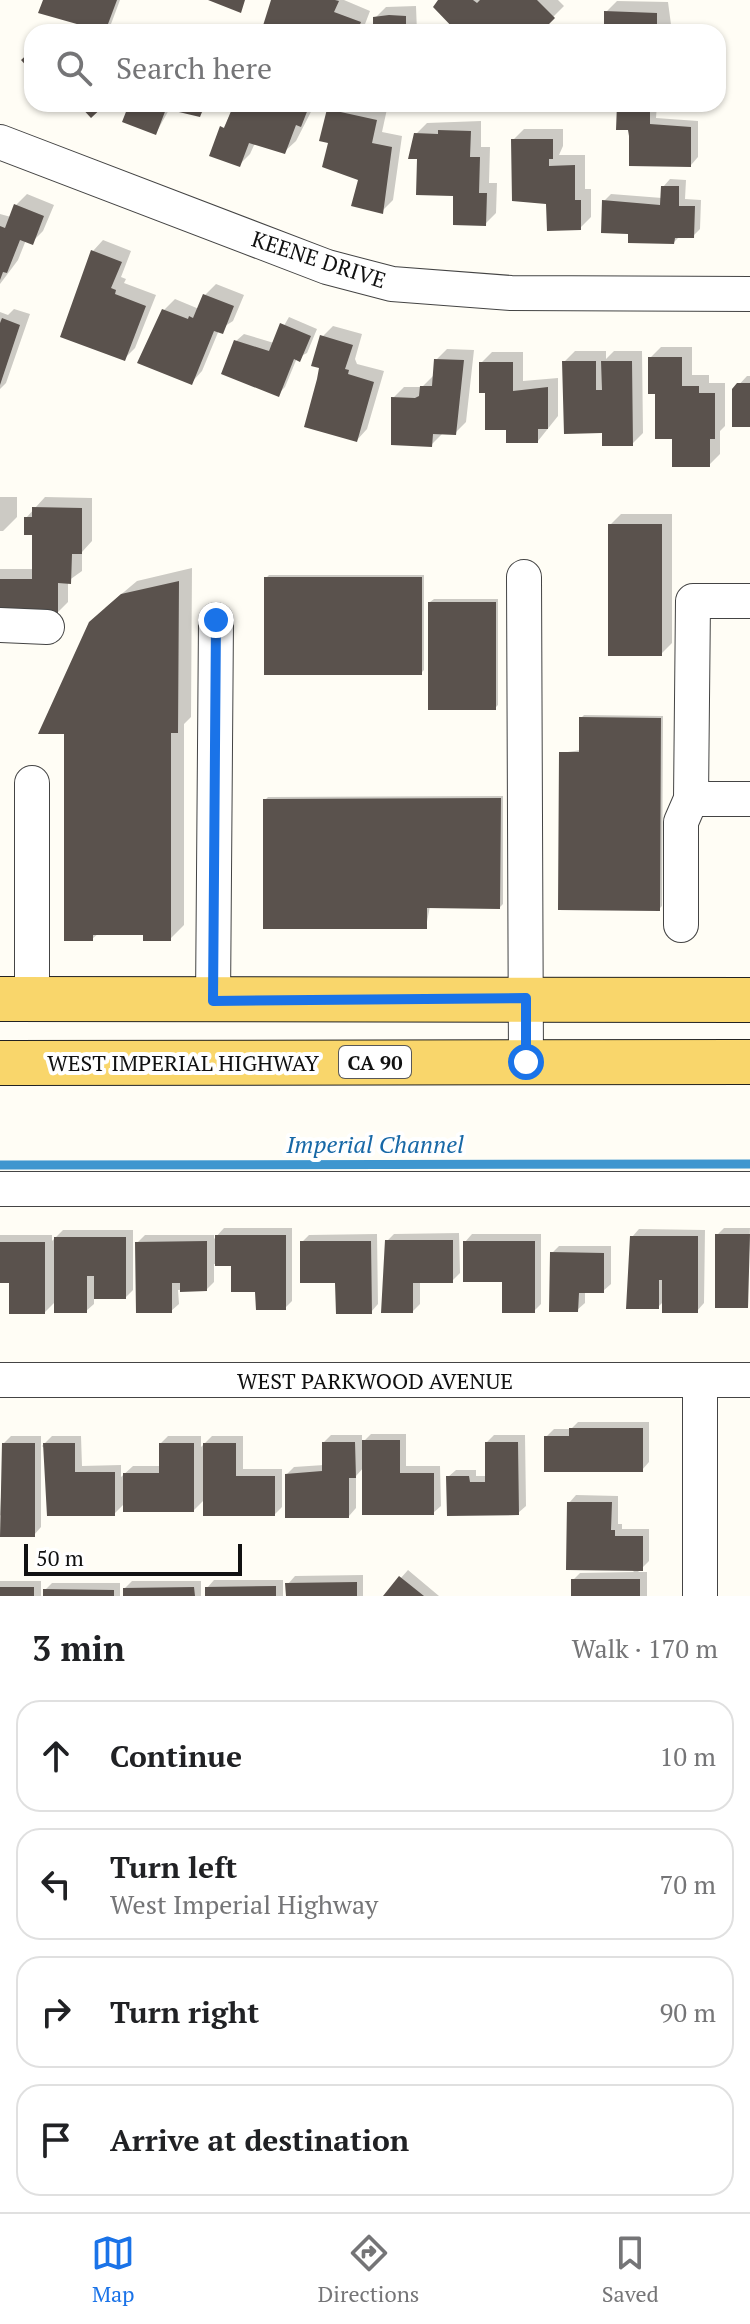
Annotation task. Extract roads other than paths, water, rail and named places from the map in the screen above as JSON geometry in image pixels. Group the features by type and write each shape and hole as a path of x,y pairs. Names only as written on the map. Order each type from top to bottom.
{"main road":[{"path":"16,999 750,1000"},
{"name":"WEST IMPERIAL HIGHWAY","path":"0,1063 750,1062"}],"street":[{"name":"KEENE DRIVE","path":"0,142 327,267 392,284 511,293 750,294"},
{"path":"524,577 526,1062"},
{"path":"681,925 681,822 691,799 693,601 750,601"},
{"path":"213,1001 216,620"},
{"path":"0,625 47,627"},
{"path":"16,999 32,783"},
{"path":"691,799 750,799"},
{"path":"0,1189 750,1189"},
{"name":"WEST PARKWOOD AVENUE","path":"0,1380 750,1380"},
{"path":"700,1380 700,1596"}],"waterway":[{"name":"Imperial Channel","path":"0,1165 750,1164"}]}
